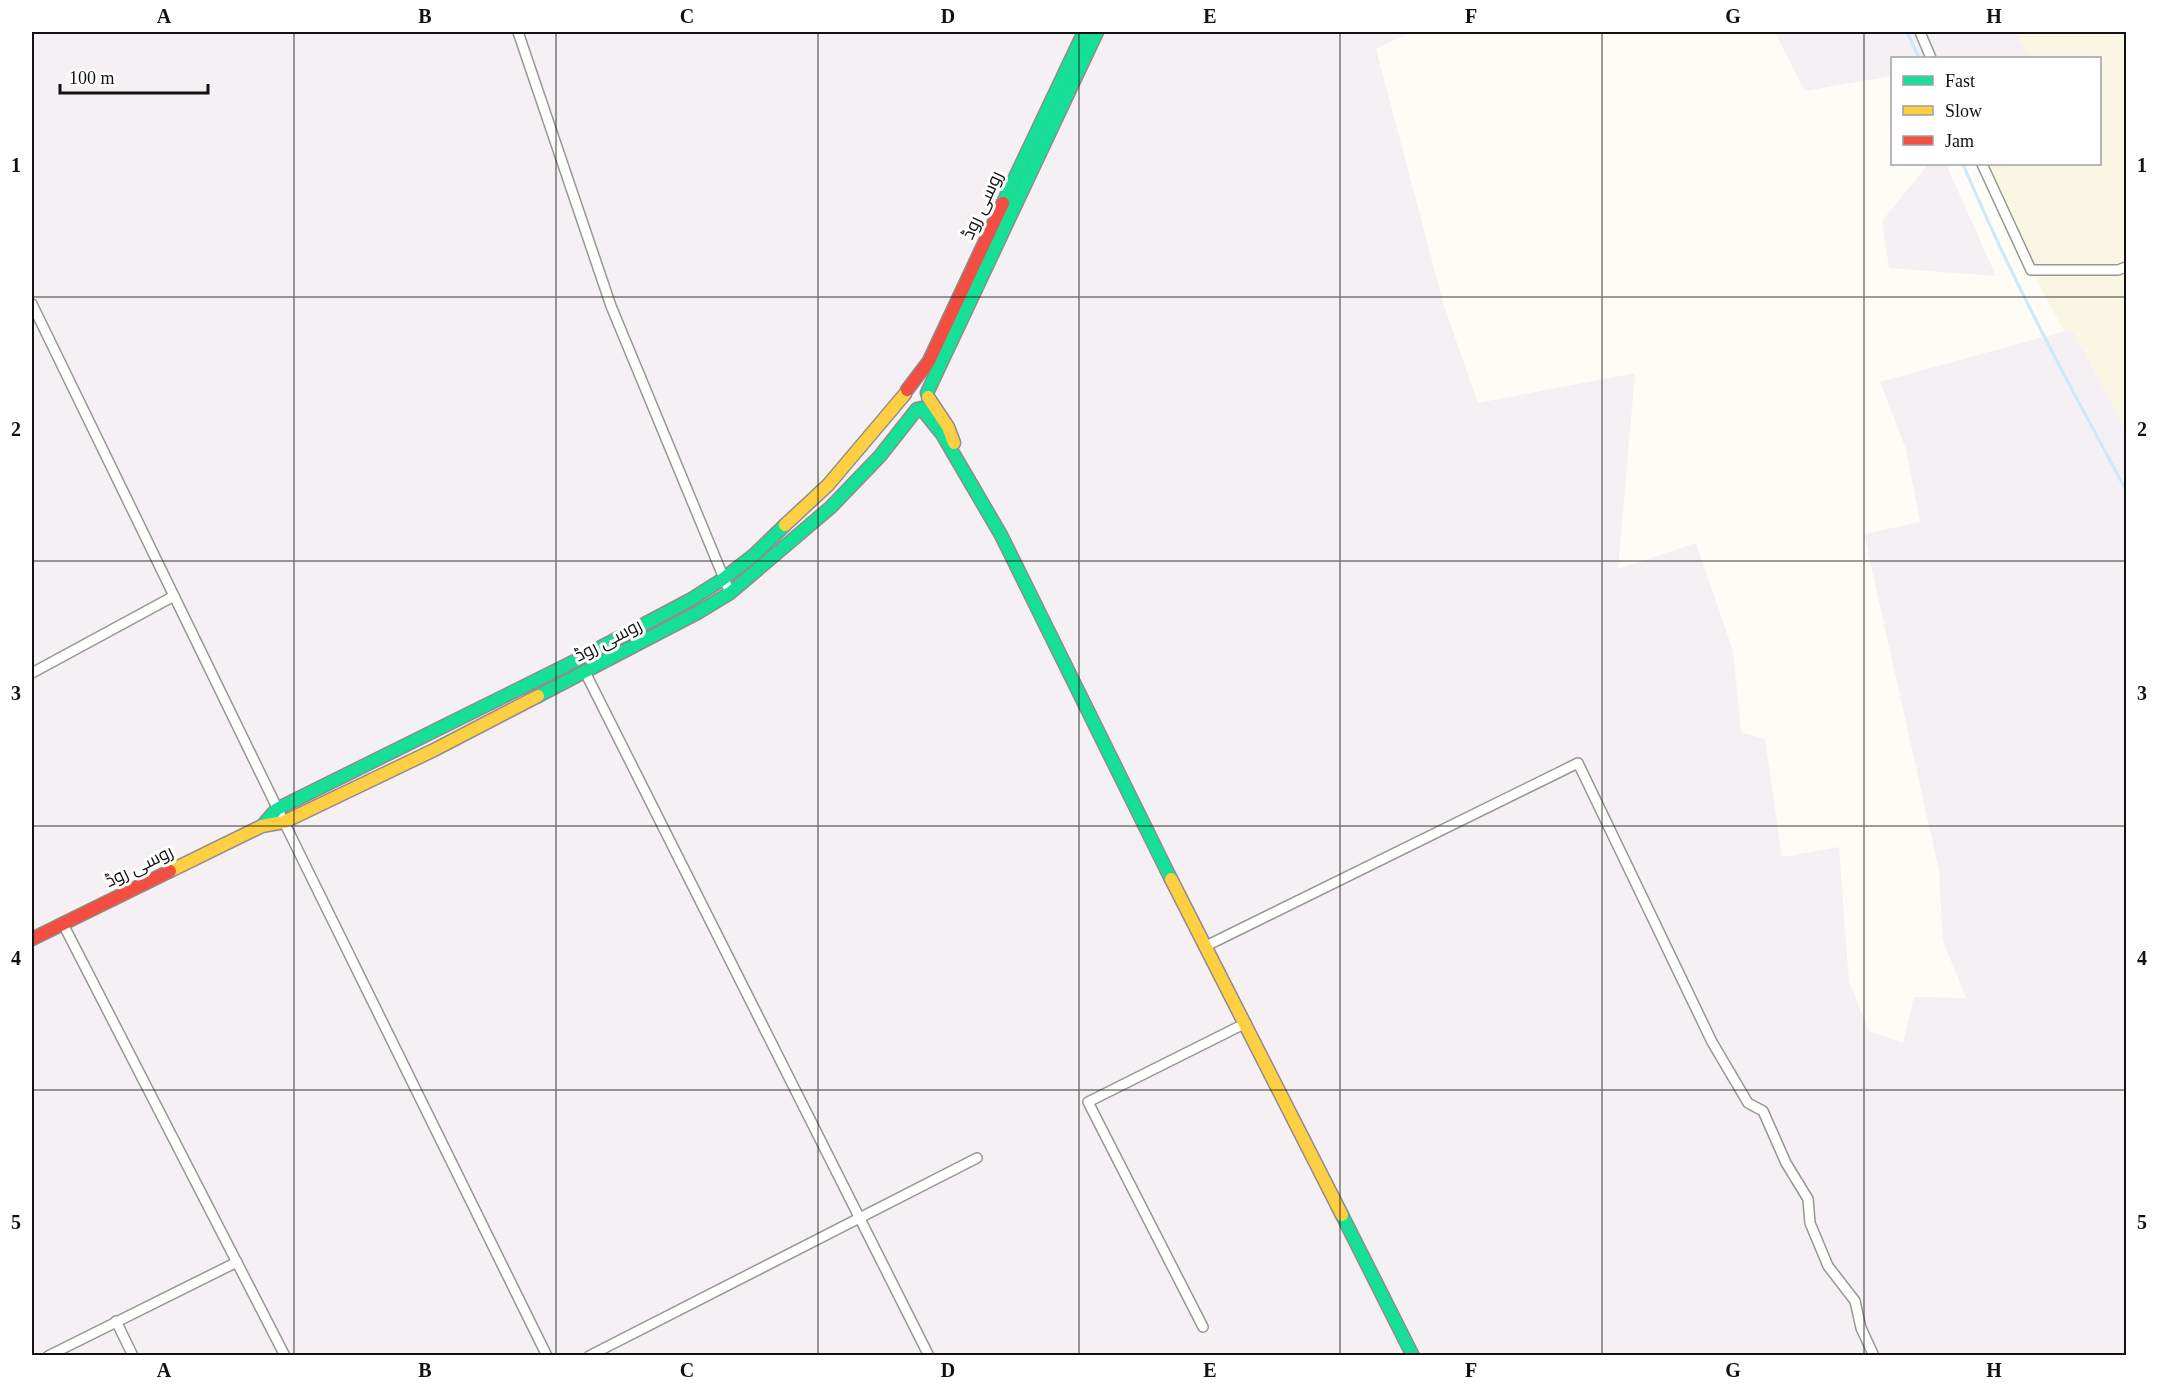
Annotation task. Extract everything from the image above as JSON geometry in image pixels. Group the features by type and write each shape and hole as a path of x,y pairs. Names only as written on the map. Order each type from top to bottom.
{"main road":[{"name":"روسی روڈ","path":"262,826 277,809 575,661 690,600 723,579 754,555 828,486 888,416 929,361 1084,32"},
{"name":"روسی روڈ","path":"32,939 262,826 284,822 434,750 667,630 730,593 831,507 880,456 923,402 1097,32"},
{"path":"923,402 912,409 905,403 906,392 915,386 924,389 923,402 1001,535 1413,1356"}],"street":[{"path":"518,32 611,306 730,593"},
{"path":"1920,32 1931,57"},
{"path":"1982,165 2031,270 2118,270 2127,267"},
{"path":"32,304 277,809 547,1356"},
{"path":"32,673 174,596"},
{"path":"585,672 928,1356"},
{"path":"1206,946 1578,763 1712,1042 1748,1103 1763,1112 1786,1163 1808,1199 1810,1223 1828,1266 1854,1301 1861,1328 1874,1356"},
{"path":"63,924 285,1356"},
{"path":"1203,1327 1088,1102 1246,1023"},
{"path":"589,1356 977,1158"},
{"path":"48,1356 237,1262"},
{"path":"116,1321 133,1356"}],"shaded area":[{"path":"32,32 1411,32 1376,49 1444,306 1478,403 1635,373 1618,569 1696,543 1733,651 1741,732 1765,739 1782,857 1839,847 1849,982 1869,1031 1903,1043 1914,997 1966,998 1943,941 1939,871 1864,534 1920,522 1906,449 1880,382 2072,329 2126,430 2126,1355 32,1355"},
{"path":"1775,32 2015,32 2030,57 1891,57 1891,76 1805,91"},
{"path":"2015,32 2126,32 2126,430 2072,329 2064,331 2031,270 1982,165 2101,165 2101,57 2030,57"},
{"path":"1946,165 1996,276 1889,268 1882,221 1927,166"}],"waterway":[{"path":"1907,32 1919,57"},
{"path":"1963,165 2020,288 2126,490"}],"traffic: fast":[{"path":"1003,203 1084,32"},
{"path":"927,393 1097,32"},
{"path":"921,408 942,434 1001,535 1171,879"},
{"path":"538,696 697,613 730,593 831,507 880,456 917,409"},
{"path":"262,826 277,809 575,661 690,600 723,579 754,555 785,525"},
{"path":"1342,1215 1413,1356"}],"traffic: slow":[{"path":"785,525 828,485 905,394"},
{"path":"928,397 948,427 954,443"},
{"path":"170,871 262,826 284,822 434,750 538,696"},
{"path":"1171,879 1342,1215"}],"traffic: jam":[{"path":"907,390 929,361 1003,203"},
{"path":"32,939 170,871"}]}
